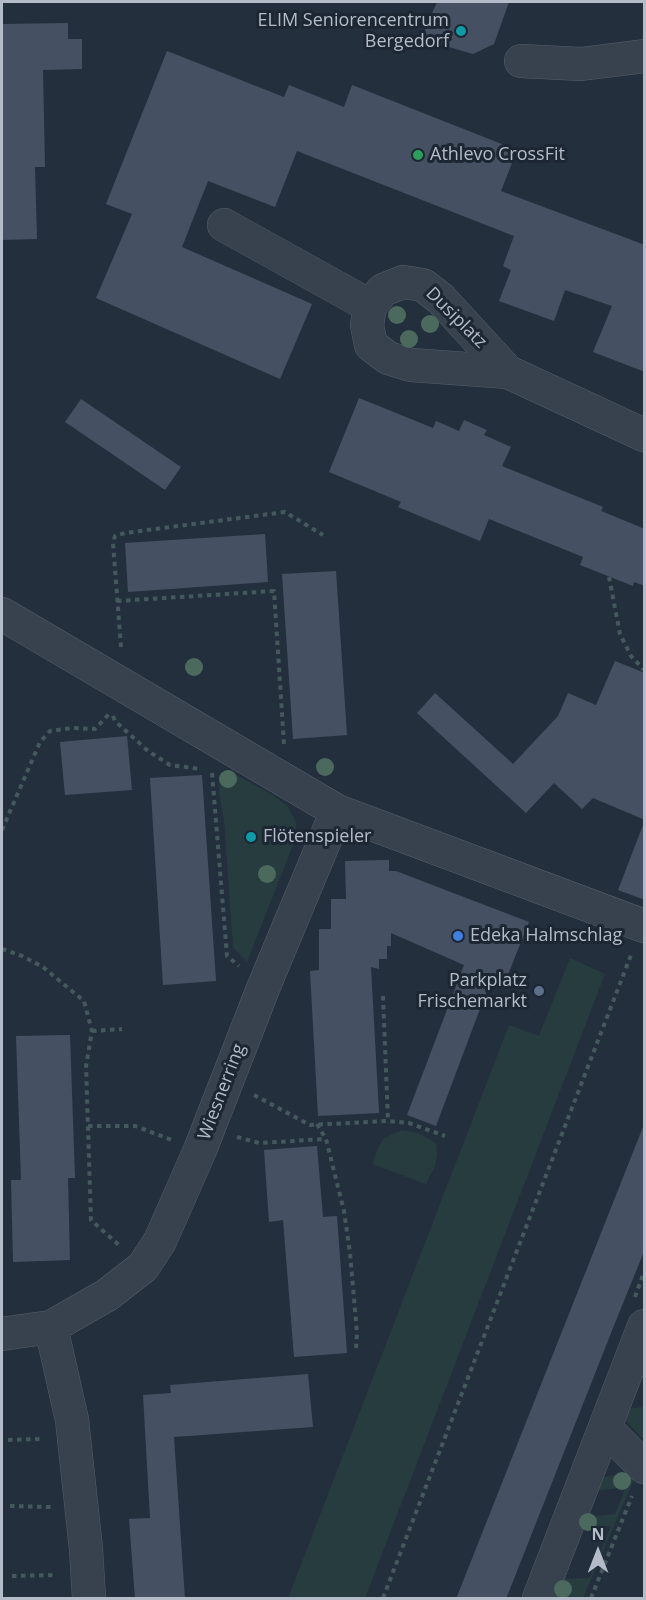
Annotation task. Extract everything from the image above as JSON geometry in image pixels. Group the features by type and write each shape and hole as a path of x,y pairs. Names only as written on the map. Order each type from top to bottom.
{"street":[{"path":"521,61 581,64 645,56"},
{"path":"224,225 370,306"},
{"name":"Dusiplatz","path":"508,372 441,299 423,285 403,282 383,290 370,306 367,325 371,345 388,358 411,365 508,372 645,435"},
{"path":"2,614 337,811 644,926"},
{"name":"Wiesnerring","path":"2,1334 51,1327 107,1295 142,1267 160,1241 204,1140 264,986 337,811"},
{"path":"539,1599 645,1326"},
{"path":"51,1327 72,1420 89,1599"},
{"path":"605,1428 644,1467"}],"path":[{"path":"119,682 122,658 112,543 115,536 285,512 323,535"},
{"path":"609,577 620,634 631,656 645,670"},
{"path":"117,601 273,591 287,782"},
{"path":"2,830 40,742 50,731 72,728 95,729 112,712 115,721 148,751 170,765 205,770 212,775"},
{"path":"220,743 212,775 226,956 264,986"},
{"path":"383,1599 459,1397 644,926"},
{"path":"2,949 43,967 84,1001 92,1031 86,1066 91,1220 142,1267"},
{"path":"383,996 388,1121"},
{"path":"92,1031 122,1029"},
{"path":"226,1081 310,1125 388,1121 409,1123 445,1136"},
{"path":"317,1124 326,1139 344,1211 350,1253 357,1333 356,1348"},
{"path":"88,1126 135,1126 204,1140 259,1143 326,1139"},
{"path":"8,1440 47,1439"},
{"path":"591,1599 644,1467"},
{"path":"10,1506 52,1507"},
{"path":"12,1576 67,1575"}],"green space":[{"path":"231,772 273,795 288,807 296,822 295,840 247,962 233,947 224,820 219,792 220,773"},
{"path":"570,958 605,974 365,1598 288,1598 509,1025 539,1036"},
{"path":"402,1130 418,1133 436,1143 435,1166 426,1184 372,1164 384,1138"},
{"path":"644,1407 644,1440 623,1418 626,1409"},
{"path":"631,1472 635,1477 583,1598 559,1598 554,1592 559,1579 589,1578 611,1526 583,1527 586,1517 615,1514 626,1487 595,1491 600,1478"}],"building":[{"name":"ELIM Seniorencentrum Bergedorf","path":"437,2 509,2 494,44 473,54 421,39"},
{"path":"68,23 68,39 82,39 82,69 43,70 45,167 35,167 37,239 2,240 2,24"},
{"path":"167,51 284,97 289,85 344,107 352,85 517,150 501,191 645,245 645,372 593,352 612,306 565,290 554,321 499,301 511,270 503,266 514,236 297,151 275,207 208,181 182,247 312,304 280,379 96,298 132,214 106,204"},
{"path":"359,398 433,428 436,421 459,431 464,420 487,430 484,435 511,447 502,466 603,507 601,511 645,529 645,586 634,582 633,586 580,565 583,557 489,519 480,541 398,507 401,502 329,472"},
{"path":"81,399 181,467 165,490 65,422"},
{"path":"265,534 268,582 128,592 125,543"},
{"path":"336,571 347,735 293,739 282,574"},
{"path":"615,661 645,673 645,820 593,798 582,809 554,783 526,813 417,713 435,693 513,764 558,716 568,693 596,705"},
{"path":"127,736 132,790 65,795 60,742"},
{"path":"202,775 216,981 163,985 150,778"},
{"path":"643,825 645,826 645,900 618,890"},
{"path":"389,860 389,871 396,871 529,922 505,982 492,977 436,1126 407,1115 464,965 391,933 391,946 387,946 387,959 379,959 379,969 371,967 379,1113 318,1116 310,971 319,970 319,929 331,929 331,899 346,899 345,861"},
{"path":"70,1035 75,1178 68,1178 70,1260 13,1262 11,1180 21,1180 16,1036"},
{"path":"643,1127 645,1128 645,1249 506,1599 456,1599"},
{"path":"317,1146 323,1217 337,1216 347,1353 294,1357 283,1220 269,1222 264,1150"},
{"path":"308,1374 313,1427 174,1437 185,1599 135,1599 129,1519 150,1518 143,1395 171,1393 170,1385"}],"place":[{"name":"ELIM Seniorencentrum Bergedorf","path":"461,31"},
{"name":"Athlevo CrossFit","path":"418,155"},
{"name":"Flötenspieler","path":"251,837"},
{"name":"Edeka Halmschlag","path":"458,936"},
{"name":"Parkplatz Frischemarkt","path":"539,991"}]}
